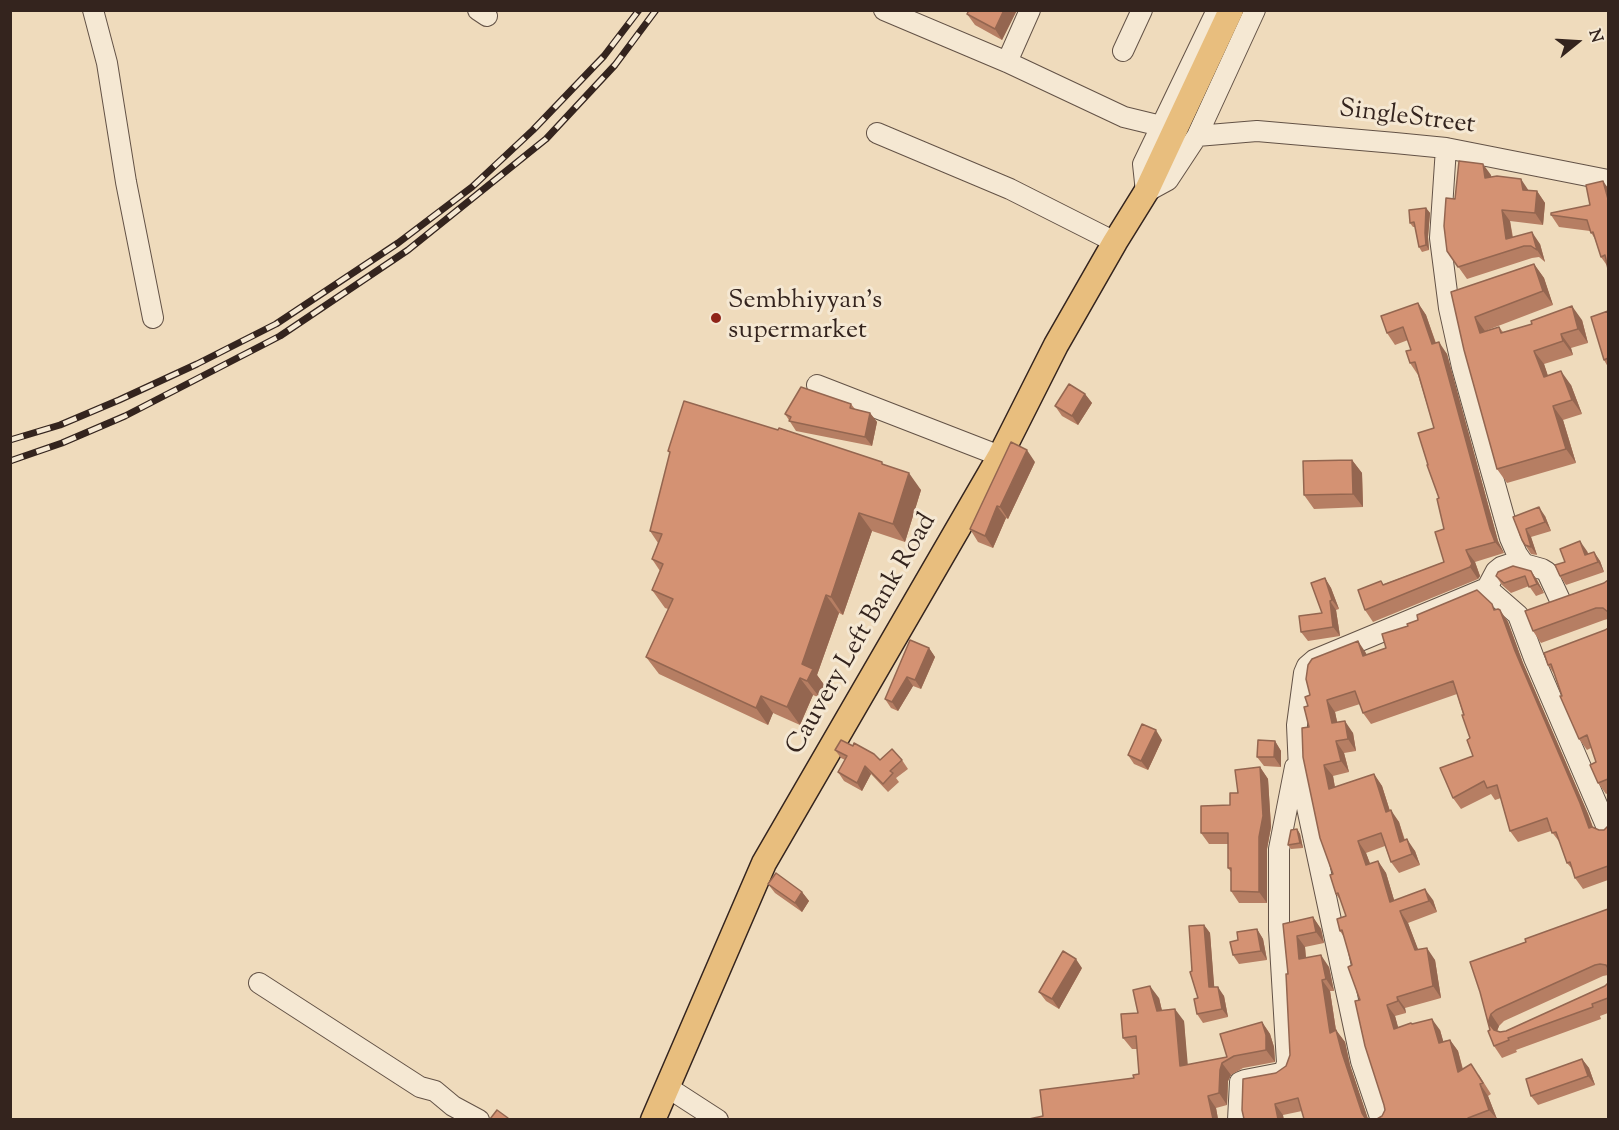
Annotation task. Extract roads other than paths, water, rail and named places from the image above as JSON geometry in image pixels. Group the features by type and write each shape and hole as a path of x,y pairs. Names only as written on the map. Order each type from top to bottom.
{"main road":[{"name":"Cauvery Left Bank Road","path":"653,1119 675,1092 764,863 1000,456 1056,345 1146,192 1232,10"}],"street":[{"path":"93,10 108,63 126,182 153,318"},
{"path":"884,10 1007,62 1124,117 1161,126"},
{"path":"1007,62 1030,10"},
{"path":"1123,51 1142,10"},
{"path":"1217,10 1143,164 1146,192 1168,180 1197,136 1254,10"},
{"name":"SingleStreet","path":"1197,136 1257,131 1446,148 1608,180"},
{"path":"877,134 1010,189 1115,242"},
{"path":"1446,148 1440,238 1448,298 1462,367 1510,538 1524,564"},
{"path":"1448,298 1470,291"},
{"path":"817,385 1000,456"},
{"path":"1381,1119 1361,1061 1299,770 1297,725 1304,673 1309,664 1322,657 1487,588 1496,571 1516,562 1547,572 1560,600"},
{"path":"1487,588 1518,615 1534,658 1608,830"},
{"path":"1518,615 1580,593"},
{"path":"1534,658 1555,650"},
{"path":"1238,1119 1240,1082 1277,1075 1283,1071 1287,1063 1279,930 1280,849 1298,750"},
{"path":"259,983 420,1088 435,1091 453,1106 479,1119"},
{"path":"675,1092 718,1119"}],"railway":[{"path":"10,440 60,425 119,400 276,324 398,243 472,187 533,130 604,56 639,10"},
{"path":"10,461 62,443 125,416 280,336 408,250 546,139 615,65 656,10"}],"place":[{"name":"Sembhiyyan's supermarket","path":"716,318"}]}
